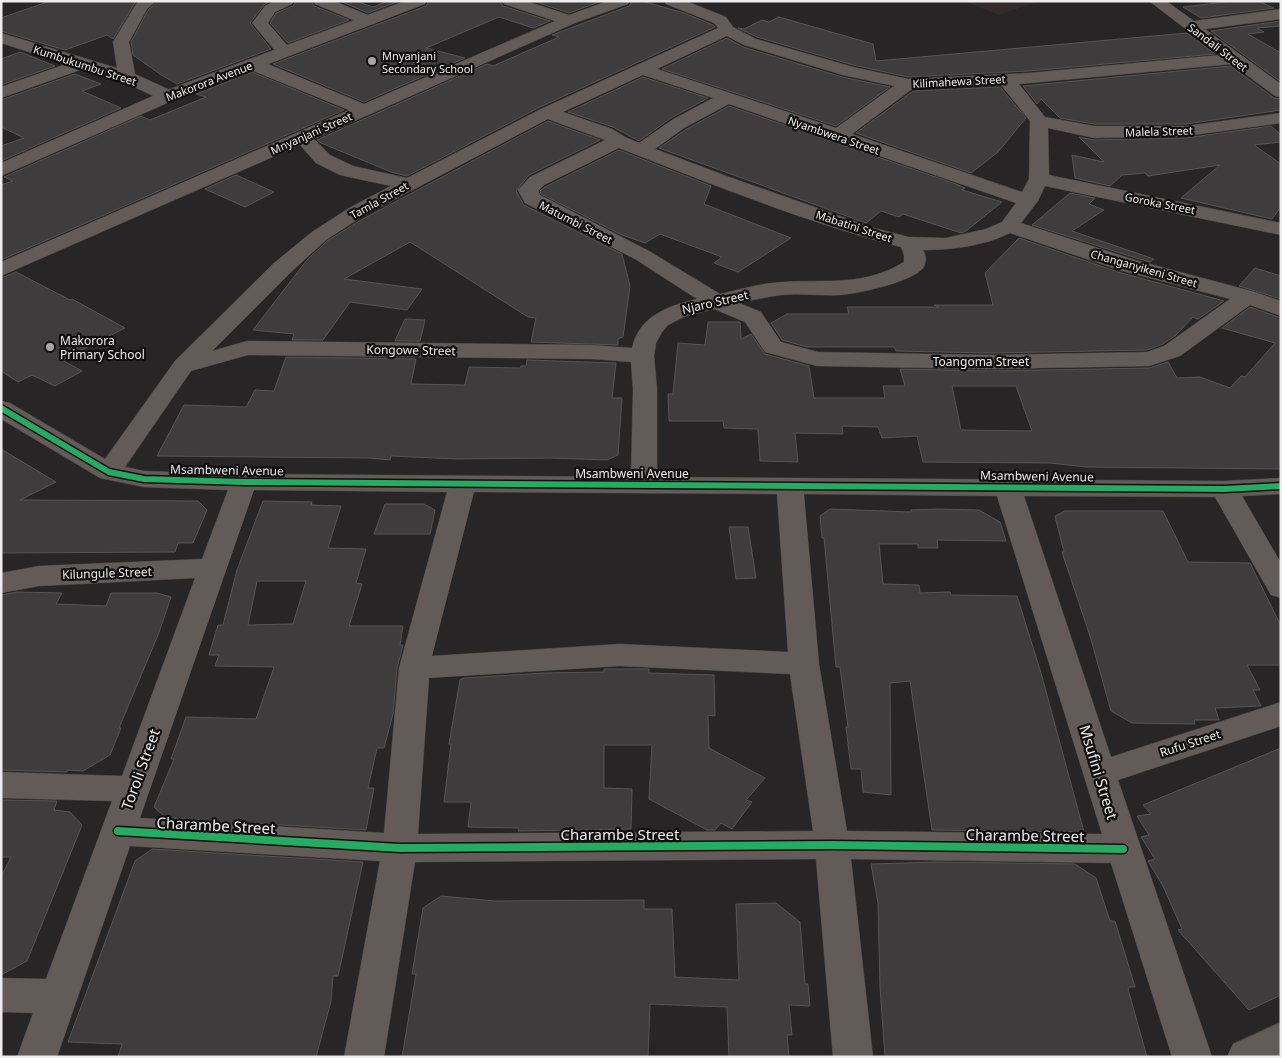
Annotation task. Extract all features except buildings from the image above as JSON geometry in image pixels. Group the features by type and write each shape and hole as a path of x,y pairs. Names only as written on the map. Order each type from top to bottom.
{"street":[{"path":"284,51 260,23 270,9 287,1"},
{"path":"320,1 369,21"},
{"name":"Makorora Avenue","path":"1,170 168,96 420,1"},
{"path":"509,1 569,20"},
{"name":"Mnyanjani Street","path":"1,270 569,20 623,1"},
{"name":"Kilimahewa Street","path":"671,1 720,20 727,30 750,42 849,71 908,84 1006,79 1234,59"},
{"name":"Sandali Street","path":"1156,1 1281,92"},
{"path":"127,76 121,42 139,3"},
{"path":"1191,26 1281,14"},
{"name":"Tamla Street","path":"109,472 183,366 282,268 319,236 356,212 546,113 727,30"},
{"name":"Kumbukumbu Street","path":"1,38 81,64 127,76 168,96"},
{"path":"1,93 81,64"},
{"path":"252,64 364,110"},
{"name":"Nyambwera Street","path":"640,69 729,97 1028,201"},
{"path":"1006,79 1038,121"},
{"path":"838,135 908,84"},
{"path":"642,149 678,124 729,97"},
{"name":"Mabatini Street","path":"546,113 606,133 618,141 840,223 909,243 946,244 992,234 1008,226 1028,201 1039,179 1038,121"},
{"name":"Malela Street","path":"1038,121 1094,132 1186,131 1281,118"},
{"path":"302,137 323,159 347,170 410,184"},
{"name":"Matumbi Street","path":"618,141 537,181 528,190 532,199 642,255 717,302"},
{"name":"Goroka Street","path":"1039,179 1281,229"},
{"name":"Changanyikeni Street","path":"1008,226 1126,266 1247,297 1281,309"},
{"name":"Njaro Street","path":"644,484 645,386 642,356 647,337 659,323 672,313 689,306 787,288 842,288 904,272 914,265 915,255 909,243"},
{"name":"Toangoma Street","path":"717,302 753,317 773,347 791,354 817,359 990,362 1149,359 1172,351 1247,297"},
{"name":"Kongowe Street","path":"183,366 247,348 592,352 642,356"},
{"name":"Msambweni Avenue","path":"6,416 109,472 144,478 244,482 1224,489 1281,486"},
{"name":"Toroli Street","path":"36,1057 244,482"},
{"path":"364,1057 400,848 414,668 463,483"},
{"path":"790,485 804,664 832,845 853,1057"},
{"name":"Msufini Street","path":"1008,487 1100,773 1122,849 1192,1057"},
{"path":"1224,489 1281,588"},
{"name":"Kilungule Street","path":"1,583 39,576 213,568"},
{"path":"414,668 620,655 804,664"},
{"name":"Rufu Street","path":"1100,773 1281,714"},
{"path":"1,785 134,789"},
{"name":"Charambe Street","path":"118,831 400,848 832,845 1122,849"},
{"path":"1,995 58,997"},
{"path":"1247,1057 1281,1040"}],"shaded area":[{"path":"963,1 1040,1 999,15"}],"cycle path":[{"path":"1,408 109,472 144,479 244,482 1224,489 1281,486"},
{"path":"118,831 400,848 832,845 1123,849"}],"place":[{"name":"Mnyanjani Secondary School","path":"372,61"},
{"name":"Makorora Primary School","path":"50,347"}]}
